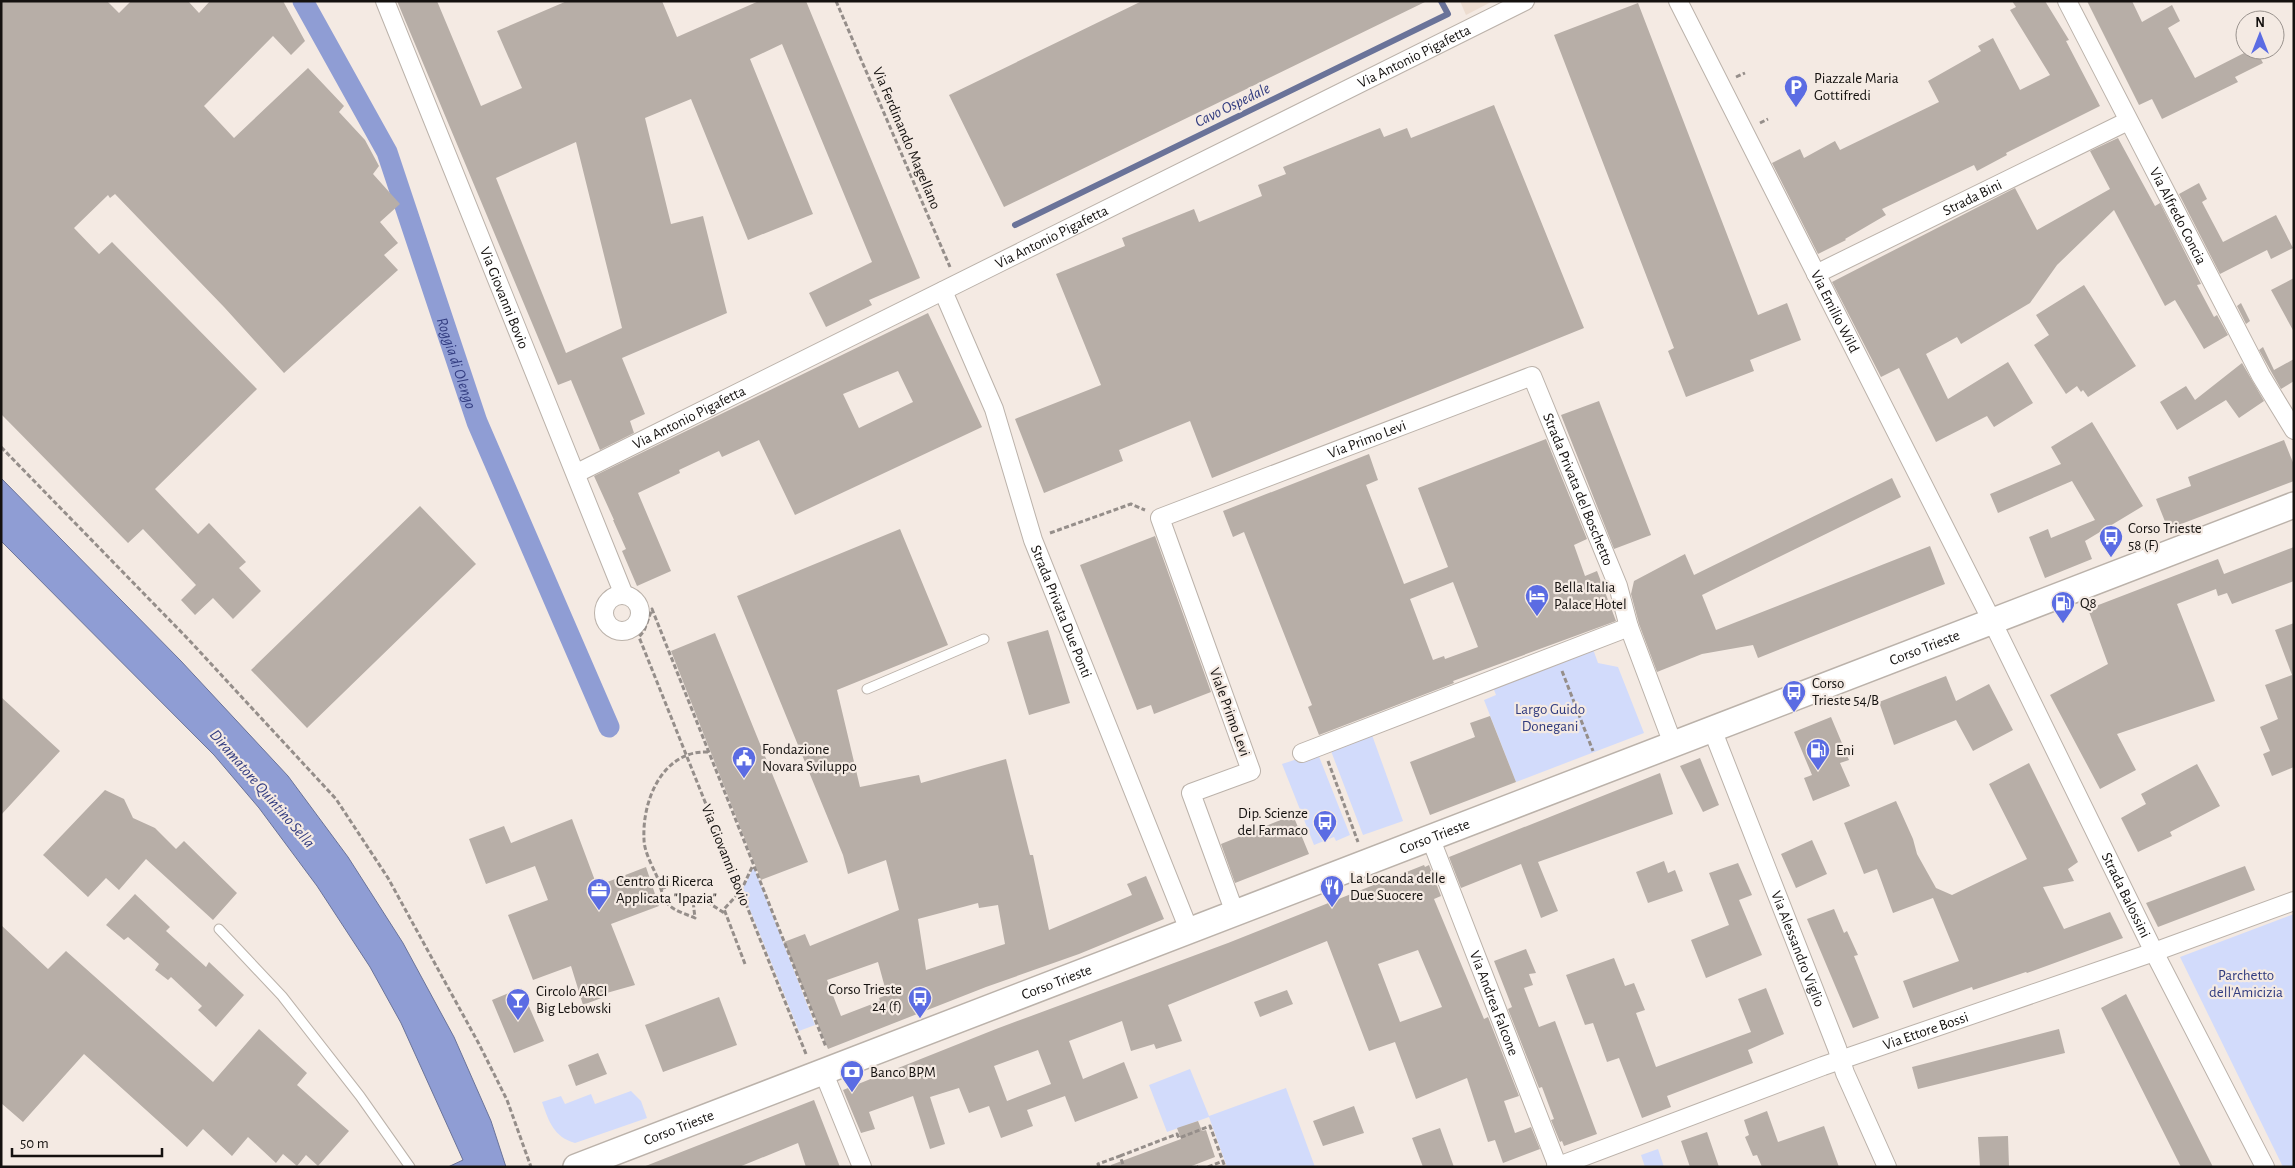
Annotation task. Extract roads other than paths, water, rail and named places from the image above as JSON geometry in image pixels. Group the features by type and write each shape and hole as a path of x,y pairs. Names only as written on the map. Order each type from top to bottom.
{"main road":[{"name":"Corso Trieste","path":"576,1167 820,1062 1189,930 2294,505"}],"street":[{"name":"Via Giovanni Bovio","path":"385,1 577,473 624,595"},
{"name":"Via Antonio Pigafetta","path":"577,473 1525,1"},
{"name":"Via Emilio Wild","path":"1678,1 1992,621"},
{"name":"Via Alfredo Concia","path":"2067,1 2261,376 2294,430"},
{"name":"Strada Bini","path":"1816,274 2128,122"},
{"name":"Strada Privata Due Ponti","path":"950,287 994,409 1033,540 1189,930"},
{"name":"Via Primo Levi","path":"1160,518 1532,376"},
{"name":"Strada Privata del Boschetto","path":"1532,376 1618,586 1629,627 1673,744"},
{"name":"Viale Primo Levi","path":"1160,518 1251,771 1192,793 1235,912"},
{"name":"Strada Balossini","path":"1992,621 2154,952 2265,1167"},
{"path":"1302,753 1629,627"},
{"name":"Via Alessandro Viglio","path":"1712,729 1845,1074 1887,1167"},
{"name":"Via Andrea Falcone","path":"1430,837 1558,1167"},
{"name":"Via Ettore Bossi","path":"1558,1167 1841,1060 2154,952 2294,901"},
{"path":"820,1062 862,1167"}],"lane":[{"path":"867,689 984,639"},
{"path":"219,928 282,996 360,1096 410,1167"}],"water":[{"name":"Diramatore Quintino Sella","path":"1,478 181,661 288,776 348,857 403,943 454,1037 491,1121 506,1167 448,1167 463,1160 401,1023 370,967 317,886 259,808 214,755 1,541"}],"waterway":[{"name":"Roggia di Olengo","path":"303,1 387,152 477,422 609,727"},
{"name":"Cavo Ospedale","path":"1015,225 1448,14 1441,1"}],"place":[{"name":"Piazzale Maria Gottifredi","path":"1796,108"},
{"name":"Corso Trieste 58 (F)","path":"2111,558"},
{"name":"Bella Italia Palace Hotel","path":"1537,617"},
{"name":"Q8","path":"2063,624"},
{"name":"Corso Trieste 54/B","path":"1794,713"},
{"name":"Eni","path":"1818,771"},
{"name":"Fondazione Novara Sviluppo","path":"744,779"},
{"name":"Dip. Scienze del Farmaco","path":"1325,843"},
{"name":"La Locanda delle Due Suocere","path":"1332,908"},
{"name":"Centro di Ricerca Applicata \"Ipazia\"","path":"599,911"},
{"name":"Corso Trieste 24 (f)","path":"920,1019"},
{"name":"Circolo ARCI Big Lebowski","path":"518,1021"},
{"name":"Banco BPM","path":"852,1093"}],"park label":[{"name":"Largo Guido Donegani","path":"1550,718"},
{"name":"Parchetto dell'Amicizia","path":"2246,984"}]}
